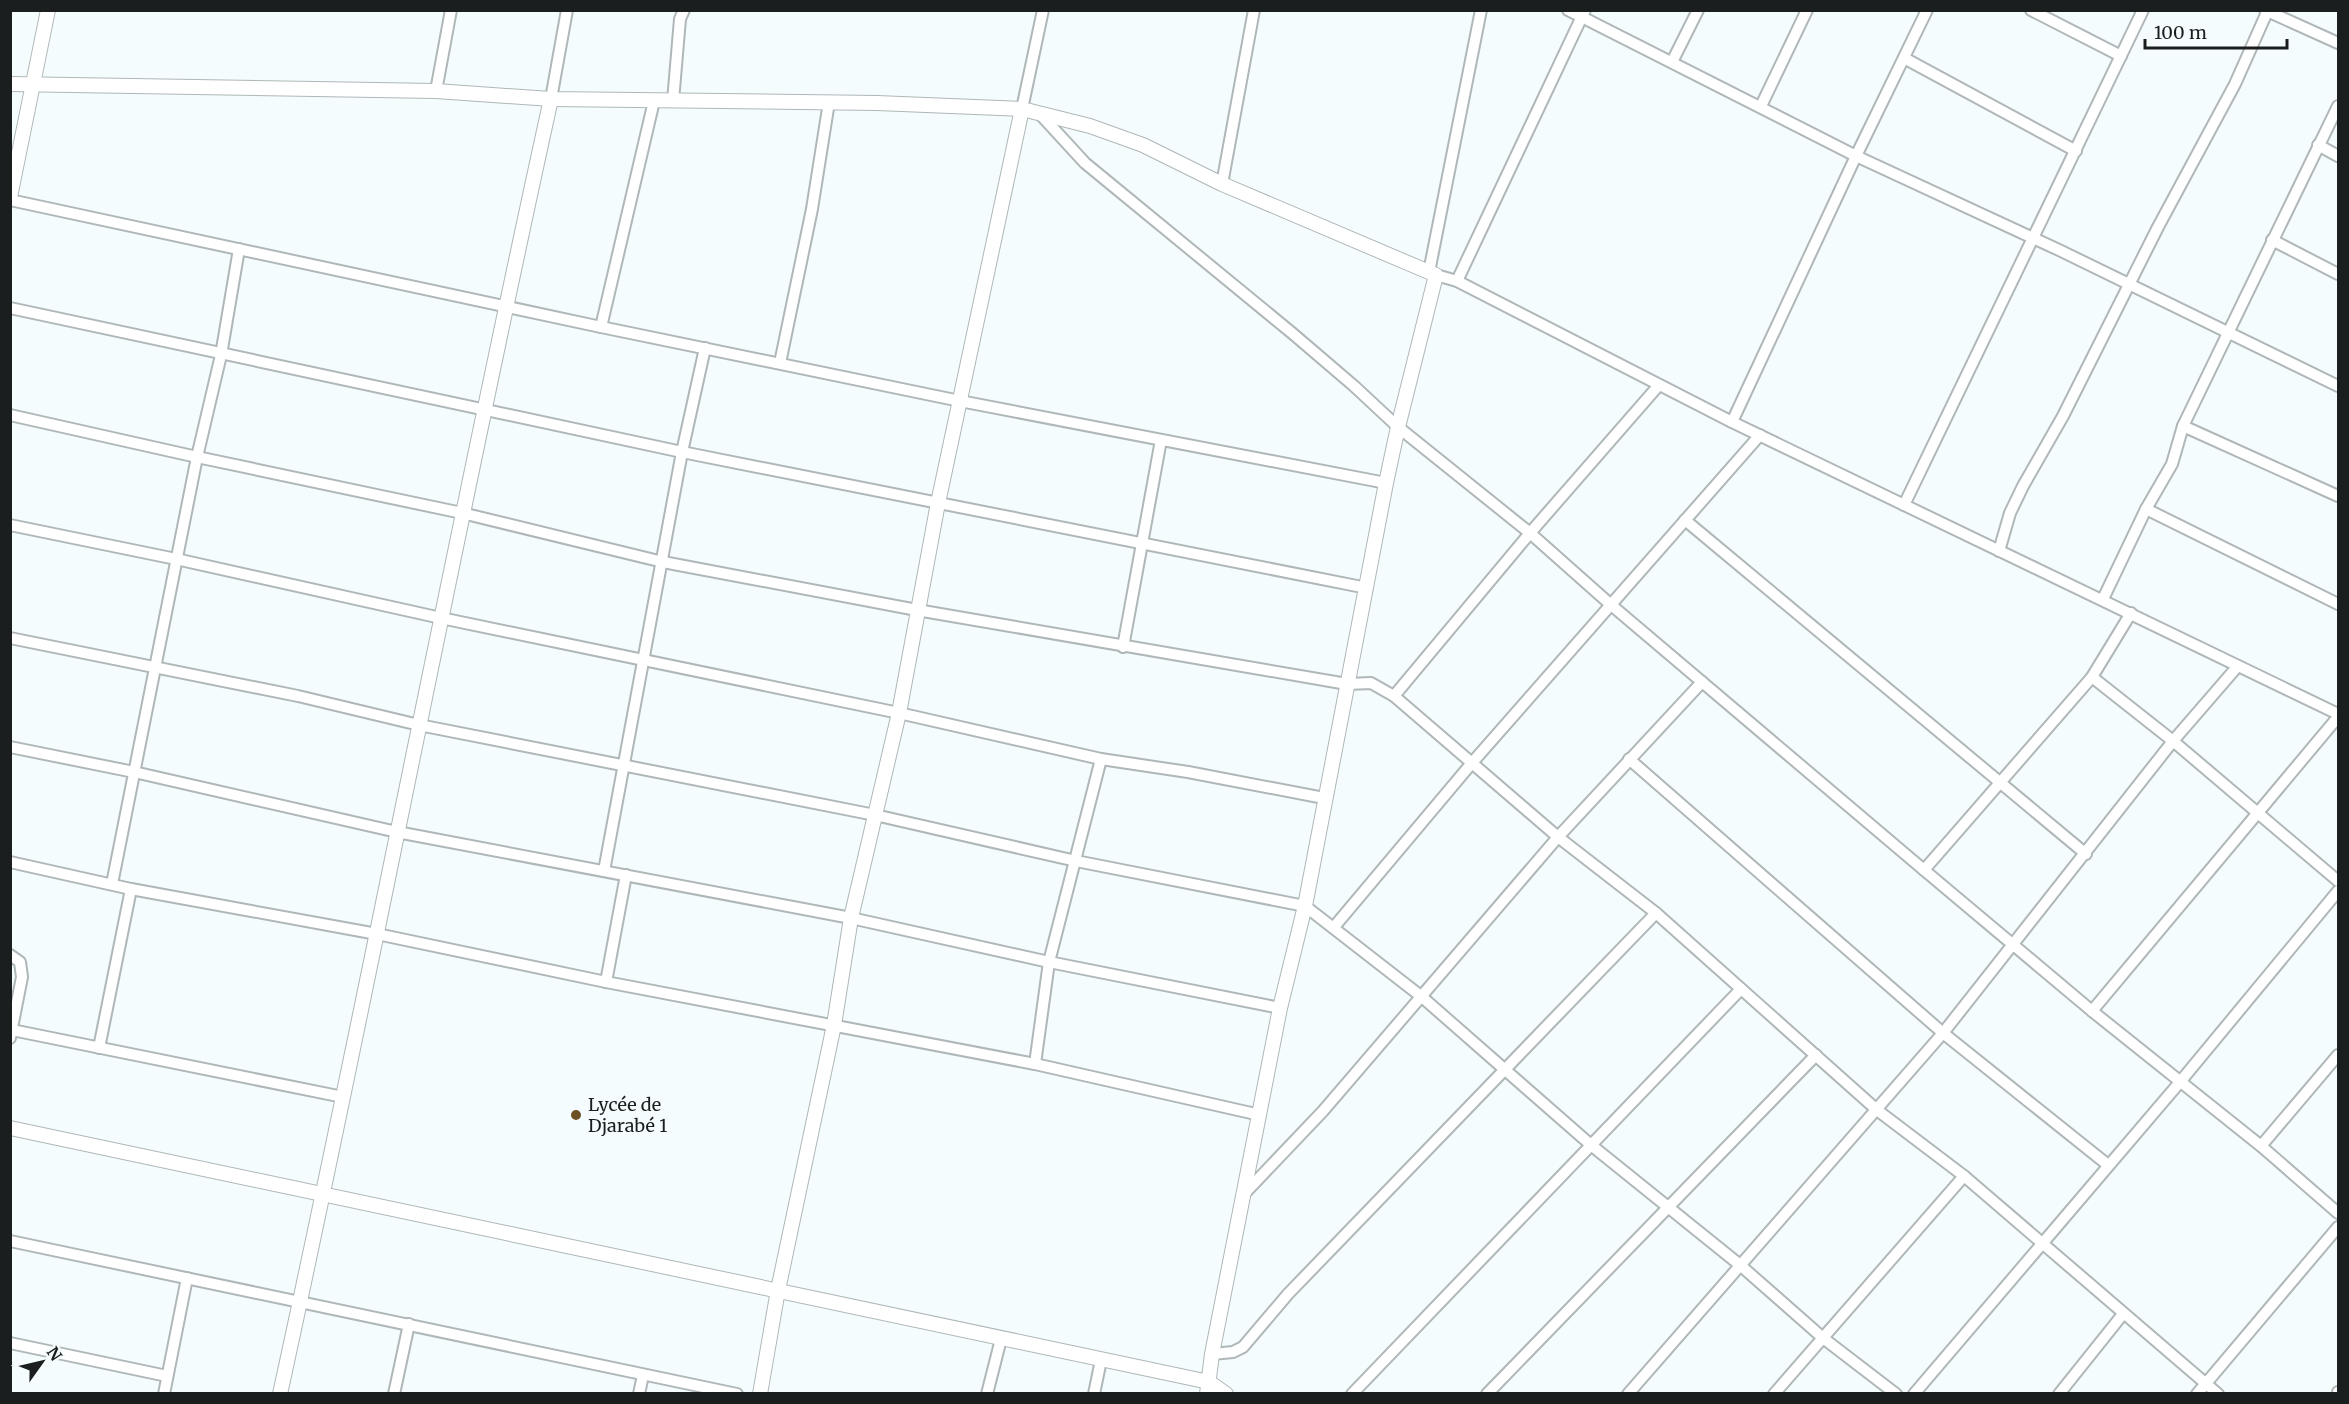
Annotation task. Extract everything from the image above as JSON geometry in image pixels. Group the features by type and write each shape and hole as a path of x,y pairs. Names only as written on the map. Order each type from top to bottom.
{"street":[{"path":"48,10 10,198 601,327 1386,483"},
{"path":"436,91 451,10"},
{"path":"280,1394 377,934 505,306 551,99 567,10"},
{"path":"673,101 680,19 684,10"},
{"path":"760,1394 778,1290 834,1025 851,918 899,713 938,503 1043,10"},
{"path":"1222,184 1254,10"},
{"path":"1208,1388 1212,1354 1280,1008 1305,906 1386,483 1433,274 1481,10"},
{"path":"1568,10 1583,14 1856,156 2033,238 2338,386"},
{"path":"1672,62 1698,10"},
{"path":"1761,106 1807,10"},
{"path":"1732,422 1927,10"},
{"path":"2031,10 2121,56"},
{"path":"1904,505 2143,10"},
{"path":"1999,551 2010,513 2023,486 2063,416 2158,226 2235,84 2267,11 2338,43"},
{"path":"1457,281 1583,14"},
{"path":"1904,58 2076,151"},
{"path":"10,84 436,91 551,99 829,102 1022,109 1090,126 1143,145 1222,184 1433,274 1457,281 1732,422 2103,599 2338,716 2092,1011"},
{"path":"601,327 654,101"},
{"path":"780,363 812,209 829,102"},
{"path":"2103,599 2146,509 2172,464 2183,426 2338,106"},
{"path":"1040,114 1085,163 1253,300 1354,386 1398,427 1530,533 1610,604 2013,945 2261,1146 2338,1213"},
{"path":"2318,146 2338,156"},
{"path":"2272,240 2338,274"},
{"path":"112,884 197,457 221,355 239,249"},
{"path":"10,309 682,452 1367,588"},
{"path":"604,871 682,452 705,348"},
{"path":"1394,696 1530,533 1659,385"},
{"path":"10,415 462,513 663,562 1123,647 1347,684 1371,683 1394,696 1558,837 1656,913 1878,1110 1964,1176 2218,1394"},
{"path":"2183,426 2338,496"},
{"path":"1334,927 1471,764 1760,435"},
{"path":"1123,647 1161,440"},
{"path":"2146,509 2338,604"},
{"path":"1685,520 2086,854"},
{"path":"10,525 441,618 899,713 1101,759 1188,772 1324,798"},
{"path":"1924,870 2092,677 2130,613"},
{"path":"10,638 298,696 419,725 875,814 1076,861 1305,906 1422,997 1591,1145 1740,1265 1823,1338 1896,1394"},
{"path":"1628,1394 1943,1033 2174,741 2237,667"},
{"path":"2092,677 2174,741 2338,881"},
{"path":"1245,1193 1323,1111 1558,837 1702,682"},
{"path":"10,747 134,772 398,832 851,918 1049,962 1280,1008"},
{"path":"1035,1064 1049,962 1101,759"},
{"path":"1629,759 1943,1033 2108,1165"},
{"path":"10,862 131,889 377,934 606,982 1035,1064 1260,1114"},
{"path":"606,982 626,875"},
{"path":"99,1048 131,889"},
{"path":"1914,1394 2180,1082 2338,891"},
{"path":"1212,1354 1233,1352 1243,1347 1288,1294 1656,913"},
{"path":"10,954 20,962 22,977 11,1034 99,1048 343,1097"},
{"path":"1352,1394 1741,989"},
{"path":"1487,1394 1816,1055"},
{"path":"2261,1146 2338,1055"},
{"path":"10,1128 1101,1360 1226,1394"},
{"path":"1774,1394 1964,1176"},
{"path":"2197,1394 2338,1227"},
{"path":"10,1242 737,1394"},
{"path":"164,1394 187,1278"},
{"path":"2059,1394 2123,1314"},
{"path":"394,1394 409,1324"},
{"path":"987,1394 1001,1339"},
{"path":"10,1343 167,1376"},
{"path":"1095,1394 1101,1360"},
{"path":"639,1394 643,1375"}],"place":[{"name":"Lycée de Djarabé 1","path":"576,1115"}]}
